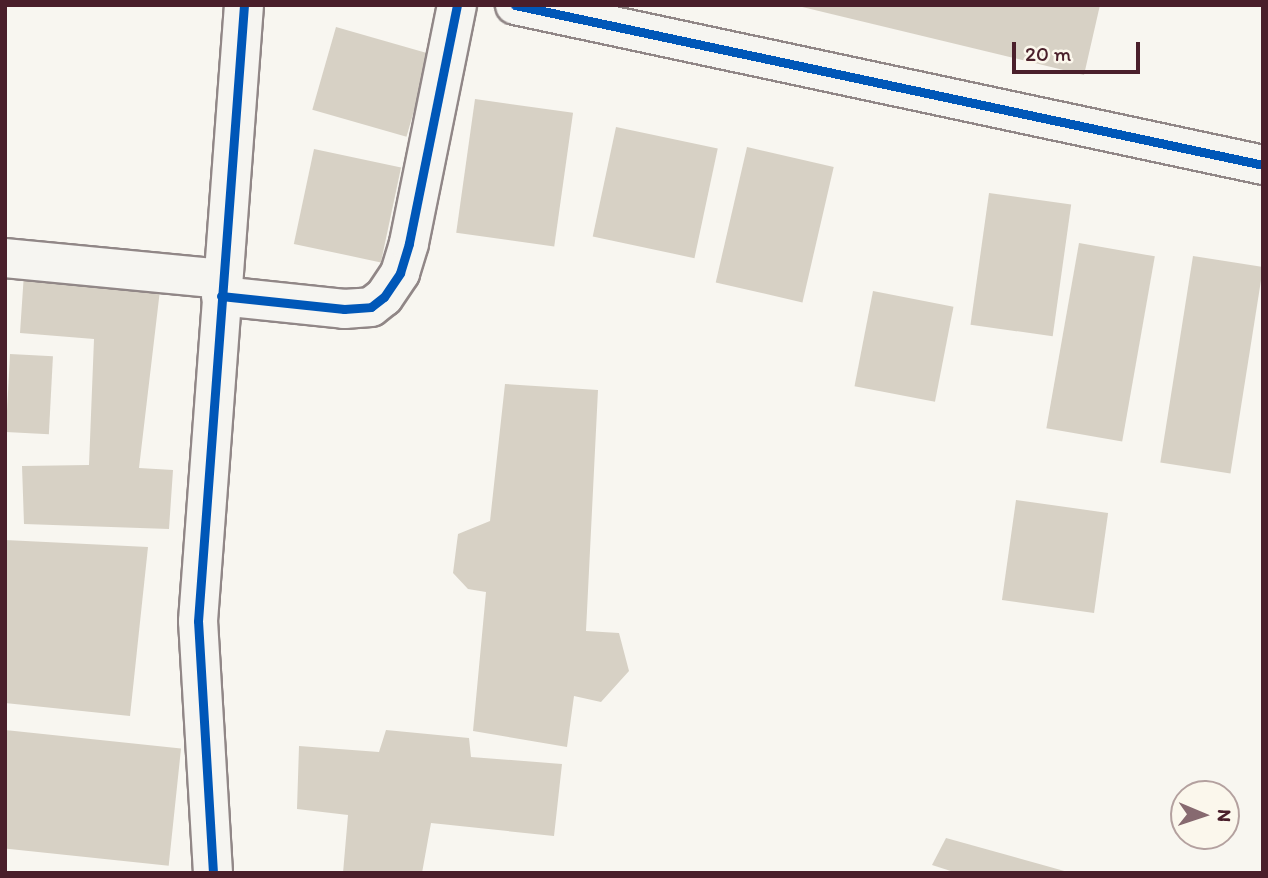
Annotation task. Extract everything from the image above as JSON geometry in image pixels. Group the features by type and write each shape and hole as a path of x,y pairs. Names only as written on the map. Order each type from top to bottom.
{"street":[{"path":"213,873 198,621 244,5"},
{"path":"5,258 222,287 344,309 371,307 384,297 400,273 409,243 457,5"},
{"path":"515,5 1263,165"}],"building":[{"path":"794,5 1100,5 1084,75"},
{"path":"336,27 430,54 406,137 312,110"},
{"path":"475,99 573,113 554,246 456,233"},
{"path":"616,127 718,149 694,258 593,237"},
{"path":"747,147 834,167 802,302 716,282"},
{"path":"314,149 401,168 381,262 294,244"},
{"path":"989,193 1071,205 1053,336 970,325"},
{"path":"1079,243 1155,256 1122,442 1046,428"},
{"path":"1193,256 1263,267 1230,474 1160,462"},
{"path":"24,273 160,290 139,468 173,470 169,529 24,524 22,466 89,465 94,339 20,333"},
{"path":"873,291 953,307 935,402 854,386"},
{"path":"10,354 53,356 49,434 6,432"},
{"path":"505,384 598,390 586,631 619,633 629,671 601,702 574,696 567,747 473,731 486,592 468,589 453,573 458,534 490,521"},
{"path":"1016,500 1108,513 1094,613 1002,600"},
{"path":"5,540 148,547 130,716 5,703"},
{"path":"5,730 181,749 169,866 5,849"},
{"path":"386,730 469,738 471,757 562,764 554,836 431,823 422,873 343,873 348,815 297,809 299,746 379,752"},
{"path":"946,838 1068,873 957,873 932,865"}],"cycle path":[{"path":"213,873 198,621 244,5"},
{"path":"221,296 344,309 371,307 384,297 400,273 409,243 457,5"},
{"path":"515,5 1263,165"}]}
